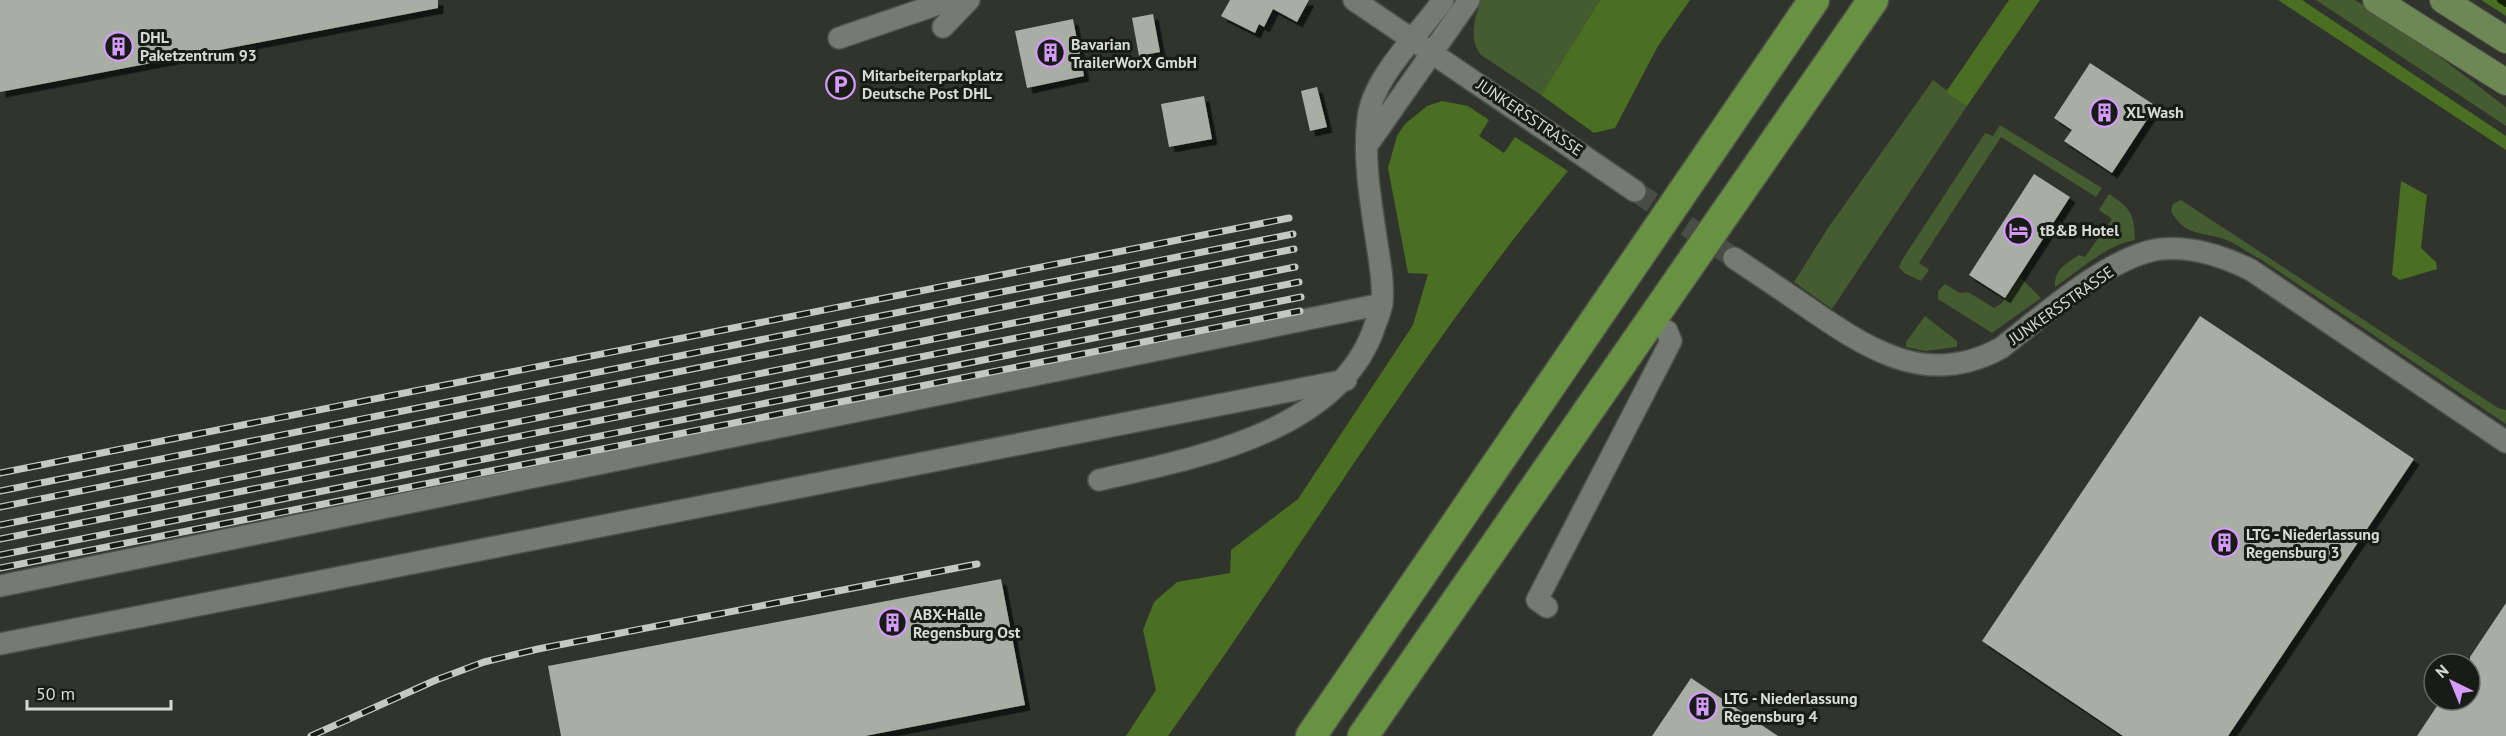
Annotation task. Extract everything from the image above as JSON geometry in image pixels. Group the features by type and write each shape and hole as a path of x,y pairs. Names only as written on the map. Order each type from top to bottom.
{"highway":[{"path":"1311,736 1815,0"},
{"path":"1363,736 1873,0"}],"main road":[{"path":"2376,0 2506,82"},
{"path":"2443,0 2506,40"}],"street":[{"path":"839,38 950,0"},
{"path":"943,27 969,0"},
{"name":"JUNKERSSTRASSE","path":"1354,0 1635,191"},
{"path":"1423,45 1443,0"},
{"path":"1100,480 1167,465 1269,431 1320,401 1346,380 1370,342 1382,304 1382,277 1367,171 1368,117 1379,83 1423,45 1453,26 1469,0"},
{"name":"JUNKERSSTRASSE","path":"1734,258 1864,345 1893,358 1925,365 1958,364 1983,358 2001,348 2104,272 2134,257 2160,249 2207,252 2229,259 2251,270 2506,442"},
{"path":"0,586 1382,304"},
{"path":"1547,607 1537,600 1671,341 1667,331"},
{"path":"0,644 1346,380"}],"green space":[{"path":"1481,0 1600,0 1541,95 1481,55 1477,49 1474,28"},
{"path":"1600,0 1690,0 1658,46 1615,128 1594,133 1541,95"},
{"path":"2009,0 2040,0 1967,106 1946,92"},
{"path":"2278,0 2302,0 2506,136 2506,150"},
{"path":"2316,0 2355,0 2424,45 2506,107 2506,126"},
{"path":"2481,0 2506,0 2506,16"},
{"path":"1933,80 1967,106 1832,309 1794,282 1828,228"},
{"path":"1442,101 1468,106 1489,120 1479,136 1504,153 1515,137 1568,171 1462,308 1412,378 1168,736 1126,736 1156,690 1143,630 1154,602 1177,582 1230,573 1231,550 1298,499 1413,325 1428,274 1408,273 1388,168 1397,136 1405,124 1427,106"},
{"path":"2000,125 2102,188 2096,197 2001,137 1919,263 1929,270 1921,281 1904,273 1899,267 1902,260 1985,133 1993,136"},
{"path":"2401,181 2427,195 2421,248 2436,262 2437,269 2400,280 2392,275"},
{"path":"2109,194 2122,203 2130,213 2134,224 2135,240 2103,253 2055,287 2059,271 2079,255 2085,257 2112,219 2099,210"},
{"path":"2181,200 2498,408 2506,410 2506,424 2262,260 2229,241 2194,232 2182,225 2171,211 2173,204"},
{"path":"2020,277 2041,298 1992,333 1938,299 1938,291 1945,284 1960,293 1968,292 1994,308 2002,303"},
{"path":"1925,316 1957,341 1957,347 1925,351 1906,347 1906,342"}],"building":[{"name":"DHL Paketzentrum 93","path":"0,0 438,0 438,8 0,92"},
{"path":"1230,0 1309,0 1297,22 1273,9 1264,27 1259,24 1255,33 1221,16"},
{"path":"1153,14 1160,52 1139,56 1132,18"},
{"name":"Bavarian TrailerWorX GmbH","path":"1073,19 1084,76 1027,88 1015,31"},
{"name":"XL Wash","path":"2090,63 2156,106 2112,173 2064,141 2072,130 2054,118"},
{"path":"1317,87 1327,127 1310,131 1301,91"},
{"path":"1204,96 1212,139 1169,147 1161,104"},
{"path":"2034,174 2070,197 2005,298 1969,275"},
{"name":"LTG - Niederlassung Regensburg 3","path":"2200,316 2414,459 2228,736 2123,736 1982,641"},
{"name":"ABX-Halle Regensburg Ost","path":"1001,579 1025,705 865,736 561,736 548,666"},
{"path":"2506,603 2506,736 2417,736 2433,712 2482,712 2482,652 2473,652"},
{"name":"LTG - Niederlassung Regensburg 4","path":"1691,678 1778,736 1652,736"}],"waterway":[{"path":"2500,0 2506,4"}],"tunnel":[{"path":"1635,191 1734,258"}],"railway":[{"path":"0,473 1289,218"},
{"path":"0,491 1293,234"},
{"path":"0,507 1294,249"},
{"path":"0,525 1295,267"},
{"path":"0,539 1299,282"},
{"path":"0,555 1301,297"},
{"path":"0,568 1300,311"},
{"path":"311,736 436,680 484,662 538,649 977,564"}],"place":[{"name":"DHL Paketzentrum 93","path":"119,46"},
{"name":"Bavarian TrailerWorX GmbH","path":"1050,53"},
{"name":"Mitarbeiterparkplatz Deutsche Post DHL","path":"841,84"},
{"name":"XL Wash","path":"2105,112"},
{"name":"tB&B Hotel","path":"2019,230"},
{"name":"LTG - Niederlassung Regensburg 3","path":"2225,543"},
{"name":"ABX-Halle Regensburg Ost","path":"892,623"},
{"name":"LTG - Niederlassung Regensburg 4","path":"1703,707"}]}
